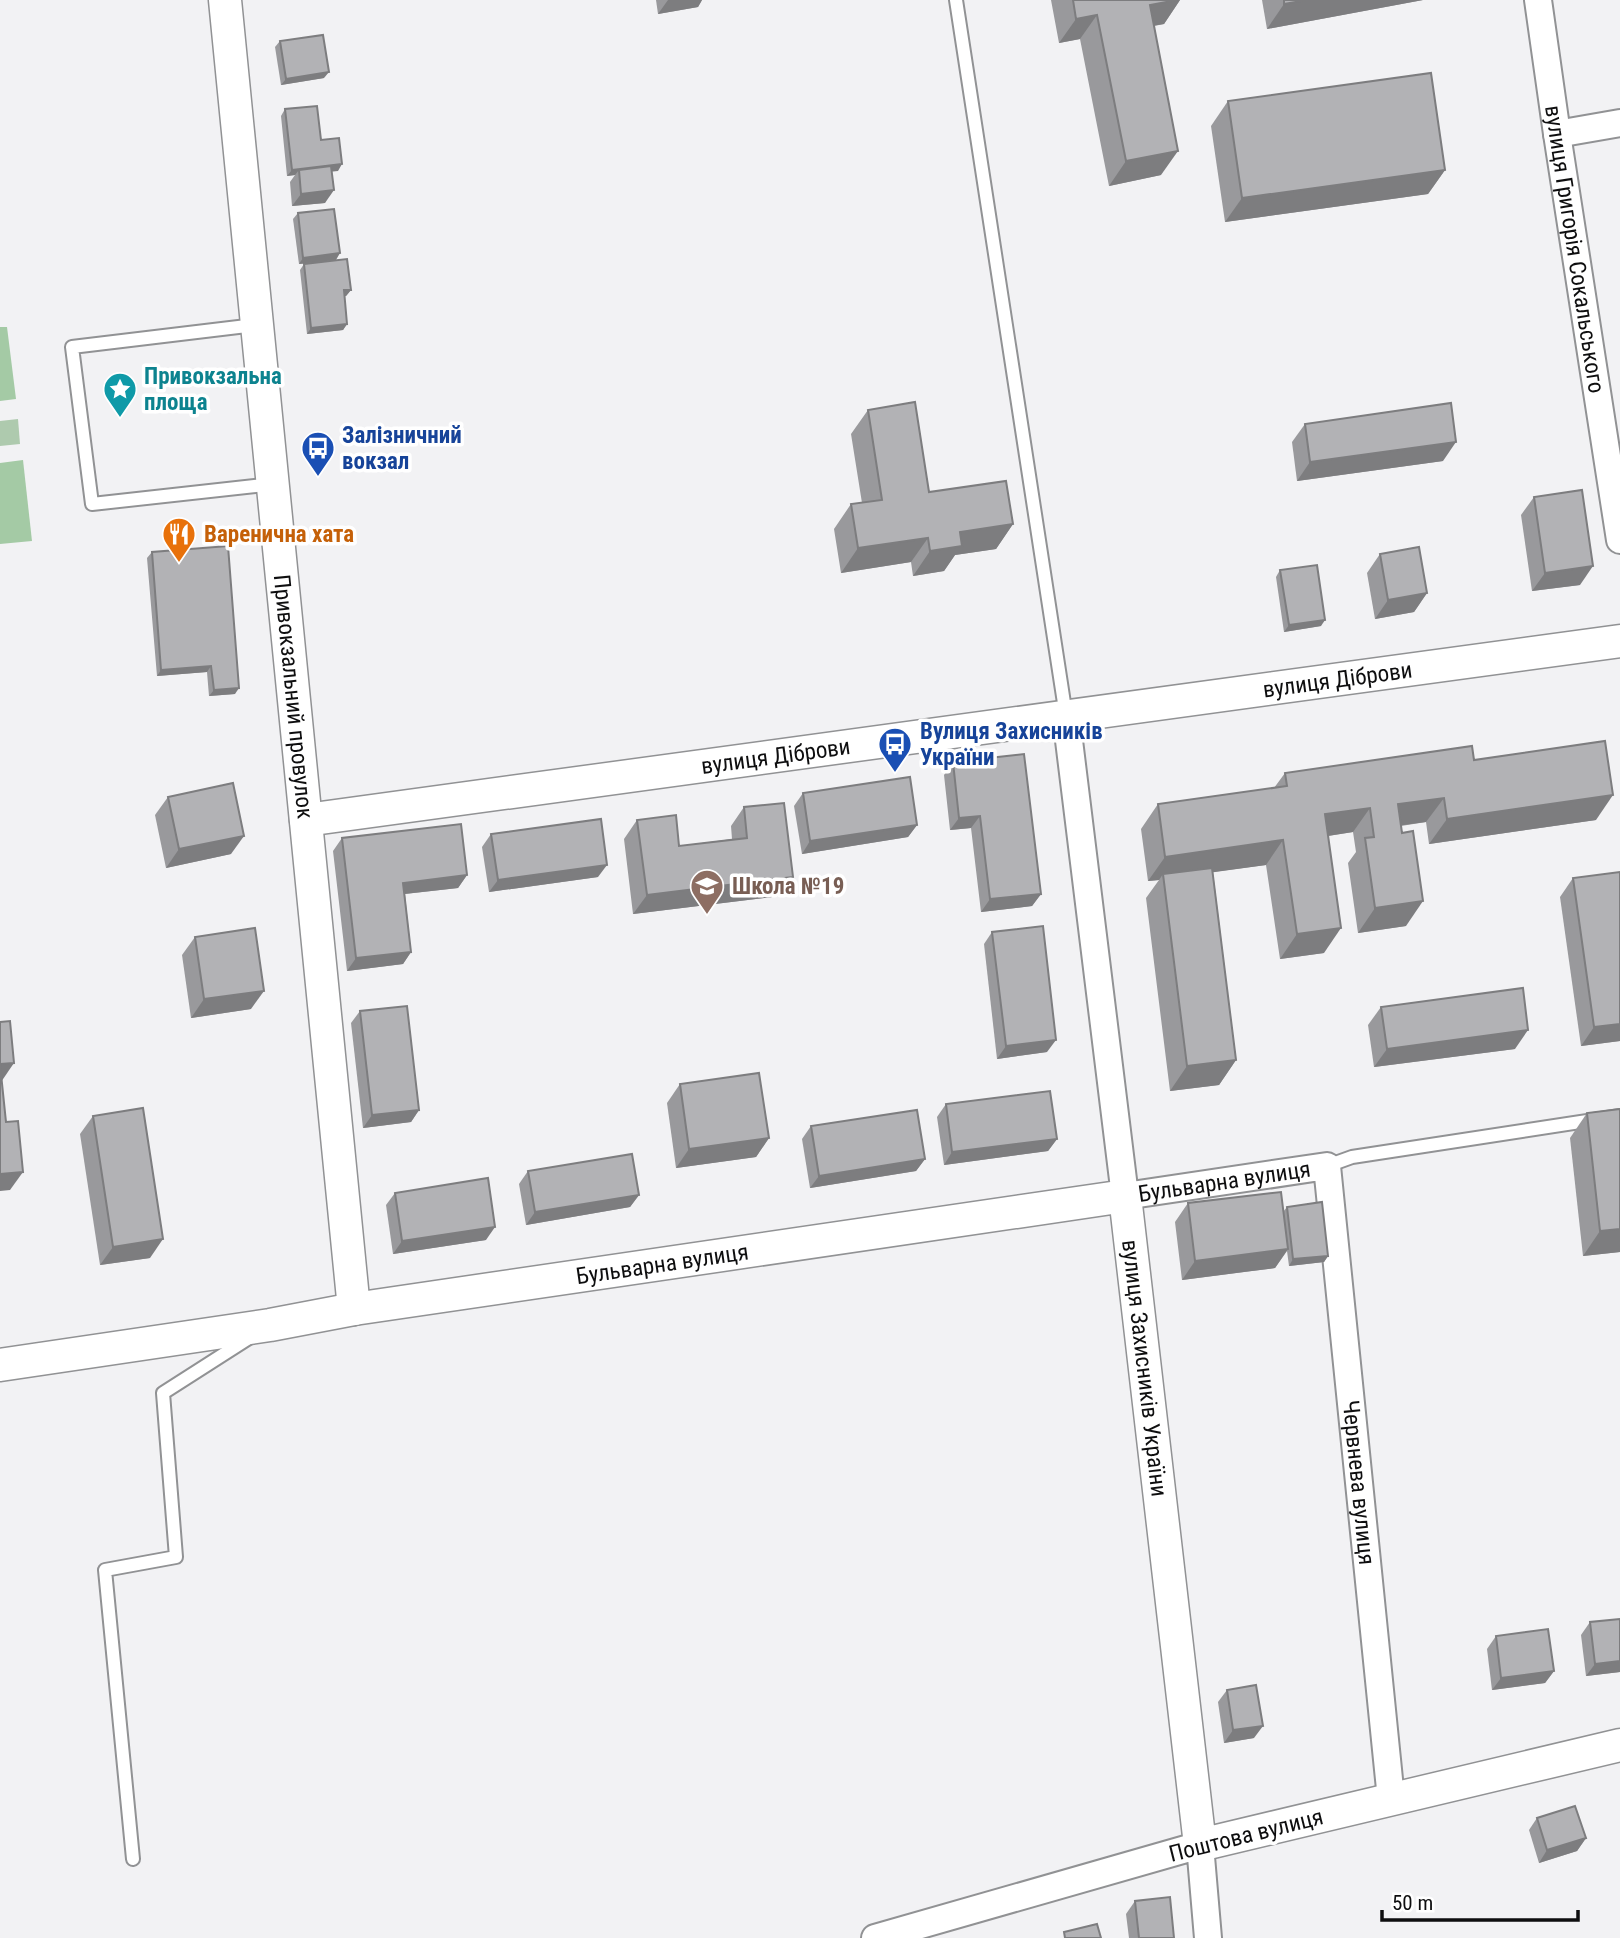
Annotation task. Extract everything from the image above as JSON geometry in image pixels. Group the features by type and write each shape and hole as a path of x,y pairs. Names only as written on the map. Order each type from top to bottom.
{"street":[{"name":"Привокзальний провулок","path":"225,0 354,1309"},
{"name":"вулиця Григорія Сокальського","path":"1538,0 1620,540"},
{"path":"1557,134 1620,123"},
{"name":"вулиця Діброви","path":"306,820 1620,641"},
{"name":"вулиця Захисників України","path":"1066,716 1125,1196 1200,1844 1208,1938"},
{"name":"Бульварна вулиця","path":"0,1365 270,1325 354,1309 1327,1166"},
{"name":"Червнева вулиця","path":"1327,1166 1391,1799"},
{"name":"Поштова вулиця","path":"875,1938 1200,1844 1620,1745"}],"lane":[{"path":"956,0 1066,716"},
{"path":"257,324 72,347 92,504 273,484"},
{"path":"1327,1166 1352,1157 1620,1116"},
{"path":"133,1859 105,1570 176,1557 163,1393 270,1325"}],"green space":[{"path":"0,327 7,327 16,399 0,401"},
{"path":"18,419 20,444 0,446 0,421"},
{"path":"23,460 32,541 0,544 0,463"}],"building":[{"path":"1073,0 1177,0 1150,5 1178,151 1126,161 1097,15 1076,19"},
{"path":"1284,0 1307,0 1284,4"},
{"path":"323,35 329,72 286,79 280,41"},
{"path":"1431,73 1445,170 1242,198 1228,101"},
{"path":"317,106 321,140 339,138 342,164 292,170 285,109"},
{"path":"331,166 334,190 301,194 299,170"},
{"path":"334,209 340,253 303,258 298,213"},
{"path":"347,259 351,290 344,290 347,324 311,328 304,264"},
{"path":"915,402 929,492 1006,481 1013,524 960,532 962,546 930,551 928,538 858,548 851,504 882,500 868,410"},
{"path":"1451,403 1456,442 1310,462 1305,424"},
{"path":"1582,490 1593,566 1545,573 1534,497"},
{"path":"228,546 239,688 214,690 211,666 161,670 152,552"},
{"path":"1419,547 1427,593 1388,600 1380,554"},
{"path":"1317,565 1325,620 1289,625 1280,570"},
{"path":"1605,741 1613,795 1447,819 1444,798 1398,804 1402,833 1413,831 1423,901 1375,908 1365,838 1374,837 1370,808 1325,814 1341,928 1297,934 1283,840 1165,857 1158,804 1287,786 1285,773 1472,746 1474,760"},
{"path":"1024,754 1041,894 990,899 980,816 959,818 953,762"},
{"path":"910,777 917,825 810,841 803,793"},
{"path":"233,783 244,836 179,849 168,797"},
{"path":"784,803 793,877 647,895 637,820 676,815 679,846 747,838 744,807"},
{"path":"601,819 607,865 498,880 491,834"},
{"path":"461,824 467,875 403,883 411,952 356,958 342,838"},
{"path":"1212,868 1236,1060 1187,1066 1163,874"},
{"path":"1620,872 1620,1024 1594,1027 1573,878"},
{"path":"1043,926 1056,1040 1006,1046 992,932"},
{"path":"255,928 264,991 204,999 195,937"},
{"path":"1523,988 1528,1030 1387,1049 1381,1007"},
{"path":"407,1006 419,1110 372,1115 360,1011"},
{"path":"10,1021 14,1063 0,1064 0,1022"},
{"path":"0,1064 6,1122 18,1121 23,1172 0,1174"},
{"path":"759,1073 769,1138 689,1149 680,1084"},
{"path":"1050,1091 1057,1139 952,1152 946,1104"},
{"path":"143,1108 163,1239 113,1247 93,1116"},
{"path":"1620,1109 1620,1229 1600,1231 1587,1113"},
{"path":"917,1110 925,1159 819,1176 811,1126"},
{"path":"632,1154 639,1195 535,1212 528,1171"},
{"path":"488,1178 495,1227 402,1241 395,1193"},
{"path":"1281,1192 1288,1249 1195,1261 1188,1203"},
{"path":"1322,1202 1328,1256 1293,1259 1287,1207"},
{"path":"1620,1619 1620,1661 1595,1664 1590,1622"},
{"path":"1548,1629 1554,1671 1501,1678 1496,1636"},
{"path":"1256,1685 1263,1726 1233,1730 1227,1690"},
{"path":"1575,1806 1586,1838 1547,1850 1537,1818"},
{"path":"1170,1897 1174,1938 1139,1938 1135,1901"},
{"path":"1097,1924 1101,1938 1065,1938 1064,1932"}],"place":[{"name":"Привокзальна площа","path":"120,419"},
{"name":"Залізничний вокзал","path":"318,478"},
{"name":"Варенична хата","path":"179,564"},
{"name":"Вулиця Захисників України","path":"895,774"},
{"name":"Школа №19","path":"707,916"}]}
